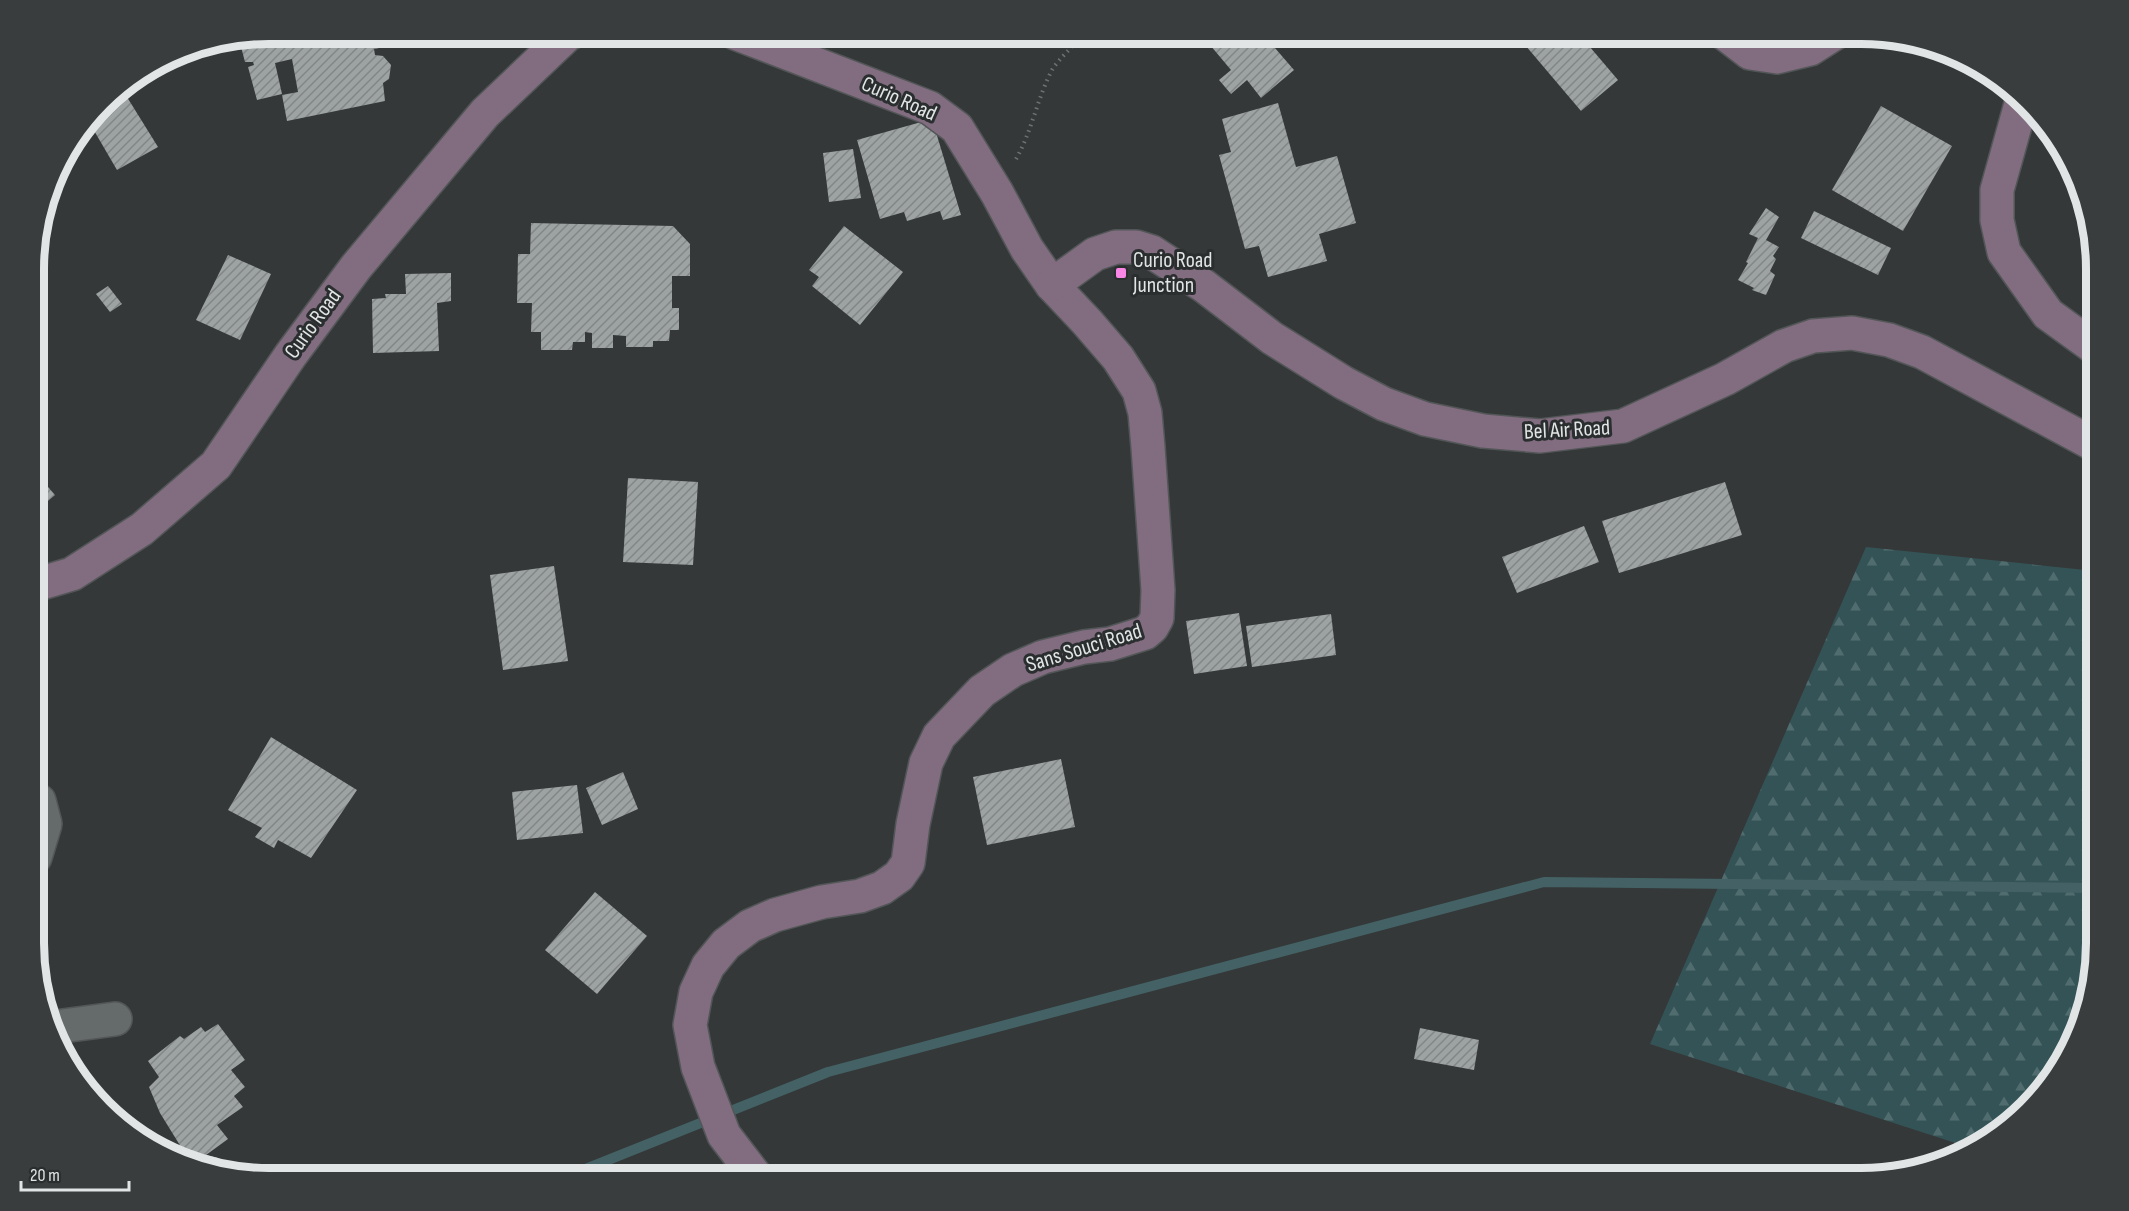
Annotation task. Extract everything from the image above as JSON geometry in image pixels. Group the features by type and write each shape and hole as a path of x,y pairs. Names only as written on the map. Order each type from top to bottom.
{"main road":[{"name":"Curio Road","path":"44,582 72,574 142,529 216,465 290,356 356,267 485,113 558,44"},
{"name":"Curio Road","path":"764,44 930,108 957,128 997,193 1026,249 1052,285"},
{"path":"1738,44 1750,53 1777,57 1810,49 1818,44"},
{"path":"2019,108 1997,190 1997,220 2004,252 2048,314 2086,341"},
{"name":"Bel Air Road","path":"1052,285 1095,254 1116,247 1144,249 1204,286 1272,338 1344,383 1384,404 1425,419 1484,431 1540,436 1623,426 1725,379 1784,346 1813,336 1852,333 1888,340 1922,352 2086,441"},
{"name":"Sans Souci Road","path":"749,1168 724,1135 698,1067 690,1025 696,992 708,966 726,944 750,926 775,915 822,902 860,896 882,888 899,876 908,863 913,824 926,764 939,736 982,691 1013,670 1043,657 1084,647 1110,644 1145,633 1157,618 1158,590 1148,447 1145,413 1139,391 1118,358 1052,285"}],"street":[{"path":"60,1026 115,1019"}],"path":[{"path":"997,193 1025,142 1037,101 1054,68 1073,44"}],"green space":[{"path":"1866,547 2086,570 2086,943 2084,972 2074,1015 2062,1042 2048,1068 2020,1102 1986,1130 1959,1144 1650,1044"}],"building":[{"path":"400,44 374,49 375,55 383,56 391,65 389,79 383,83 385,101 287,121 282,95 298,92 292,59 275,63 282,94 257,100 248,67 254,65 253,62 245,62 241,45"},
{"path":"1209,44 1271,44 1294,70 1261,98 1247,80 1231,94 1219,80 1231,70"},
{"path":"1524,44 1587,44 1618,80 1581,111"},
{"path":"125,95 158,147 117,170 92,128"},
{"path":"1278,103 1296,167 1337,156 1356,223 1319,234 1327,261 1268,277 1259,246 1245,249 1219,155 1231,152 1222,119"},
{"path":"1881,106 1952,146 1903,231 1832,190"},
{"path":"932,119 961,215 943,220 940,211 907,221 904,212 880,219 857,140"},
{"path":"853,149 861,198 829,202 823,153"},
{"path":"1766,208 1779,217 1766,240 1779,247 1773,256 1776,259 1770,271 1775,275 1766,295 1752,290 1754,288 1738,280 1758,238 1749,234"},
{"path":"1814,211 1891,248 1878,275 1801,238"},
{"path":"531,223 673,226 690,244 690,276 672,276 672,308 679,308 679,330 670,330 669,341 653,341 653,347 626,347 626,336 613,335 613,348 592,348 592,333 585,332 585,342 573,342 572,350 541,350 541,332 531,332 532,303 517,303 518,254 530,254"},
{"path":"844,226 903,272 860,325 812,286 819,277 809,270"},
{"path":"228,255 271,274 240,340 196,320"},
{"path":"451,273 451,301 437,303 439,351 373,353 372,299 386,298 385,294 406,294 405,274"},
{"path":"108,286 122,304 110,312 96,294"},
{"path":"628,478 698,482 693,565 623,562"},
{"path":"44,482 55,495 44,504"},
{"path":"1725,482 1742,535 1619,573 1602,521"},
{"path":"1584,526 1599,562 1517,593 1502,557"},
{"path":"554,566 568,661 503,670 490,575"},
{"path":"1239,613 1247,666 1194,674 1186,621"},
{"path":"1331,614 1336,655 1252,667 1246,626"},
{"path":"271,737 357,790 311,858 278,840 274,848 255,837 262,828 228,810"},
{"path":"1061,759 1075,827 987,845 973,777"},
{"path":"623,772 638,809 602,825 586,788"},
{"path":"577,785 583,833 517,840 512,792"},
{"path":"595,892 647,936 597,994 545,950"},
{"path":"218,1024 245,1060 231,1070 245,1087 234,1096 243,1107 217,1125 228,1139 206,1155 218,1158 223,1163 179,1149 178,1147 181,1147 160,1113 149,1087 159,1077 148,1061 180,1036 184,1039 201,1027 205,1032"},
{"path":"1420,1028 1479,1040 1474,1070 1414,1059"},
{"path":"80,1066 92,1076 92,1082"}],"waterway":[{"path":"588,1168 828,1072 1544,882 2086,888"}],"place":[{"name":"Curio Road Junction","path":"1121,273"}]}
